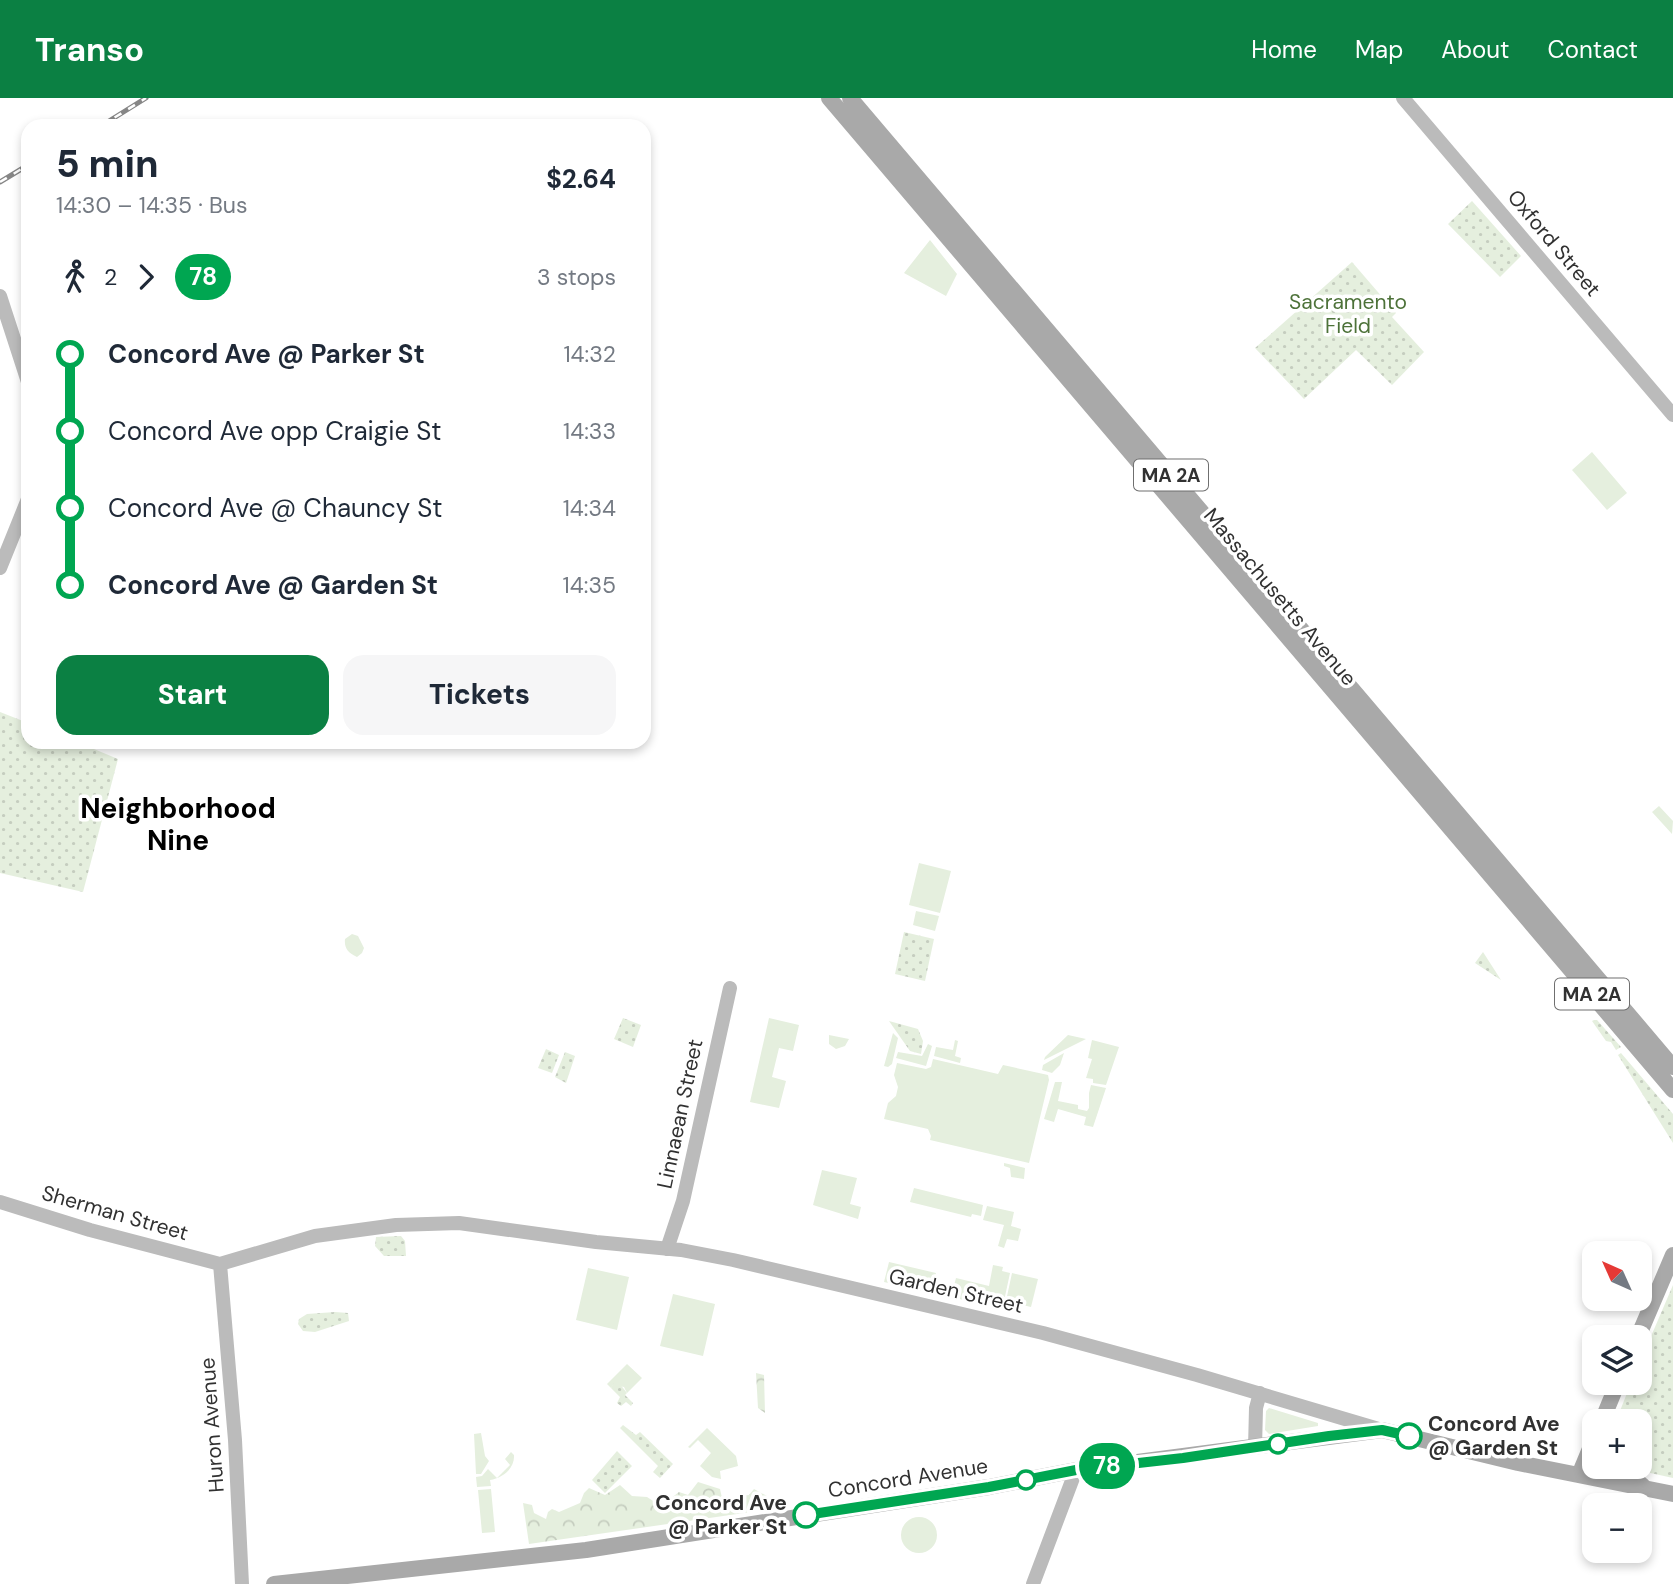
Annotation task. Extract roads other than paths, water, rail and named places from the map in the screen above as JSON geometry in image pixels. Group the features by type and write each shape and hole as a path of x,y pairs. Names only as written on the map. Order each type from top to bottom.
{"main road":[{"name":"Massachusetts Avenue","path":"829,98 1673,1090"},
{"name":"Massachusetts Avenue","path":"850,98 1673,1067"},
{"path":"1643,1325 1673,1255"},
{"name":"Concord Avenue","path":"274,1584 586,1550 1001,1485 1076,1470 1382,1430"},
{"name":"Garden Street","path":"1382,1430 1673,1494"},
{"path":"1579,1475 1582,1468"},
{"path":"1634,1479 1649,1489"}],"street":[{"name":"Oxford Street","path":"1403,98 1673,415"},
{"path":"0,296 21,360"},
{"path":"0,568 21,516"},
{"name":"Linnaean Street","path":"667,1249 683,1200 730,988"},
{"name":"Sherman Street","path":"0,1202 96,1232 220,1264"},
{"name":"Garden Street","path":"220,1264 315,1236 396,1224 459,1223 667,1249 733,1261 1043,1333 1382,1430"},
{"name":"Huron Avenue","path":"220,1264 235,1440 242,1584"},
{"path":"1255,1448 1256,1408 1260,1393"},
{"path":"1033,1584 1076,1470"}],"railway":[{"path":"112,119 146,98"},
{"path":"0,182 21,169"}],"place":[{"name":"Concord Ave @ Garden St","path":"1409,1436"},
{"name":"Concord Ave @ Parker St","path":"806,1515"}],"district":[{"name":"Neighborhood Nine","path":"178,824"}],"park label":[{"name":"Sacramento Field","path":"1348,314"}]}
